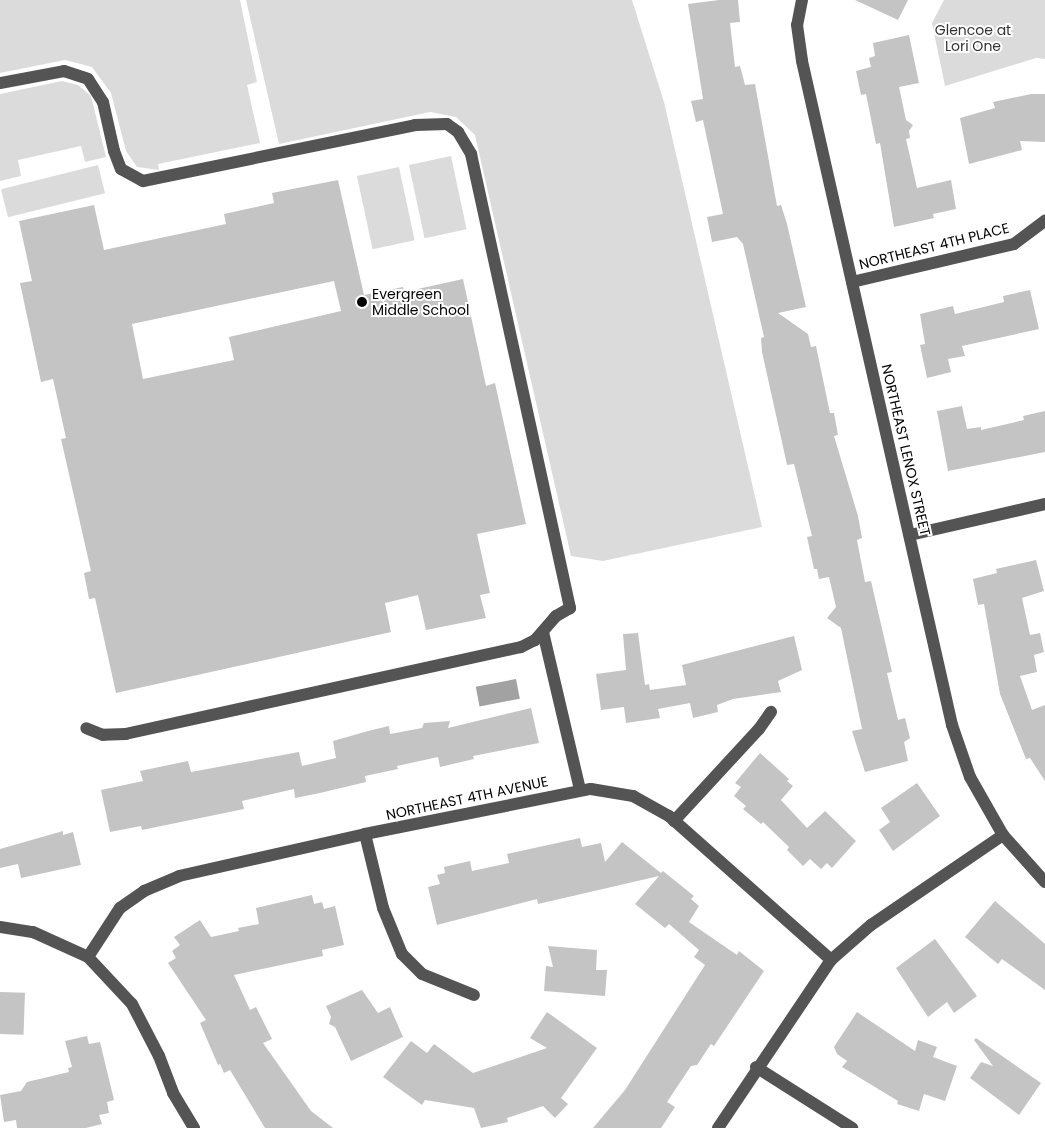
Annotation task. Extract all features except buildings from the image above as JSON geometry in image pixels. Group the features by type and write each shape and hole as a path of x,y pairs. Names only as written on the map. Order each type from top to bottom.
{"street":[{"name":"NORTHEAST LENOX STREET","path":"802,0 797,25 802,62 952,725 970,777 1004,835 1045,882"},
{"path":"0,83 64,71 88,79 103,102 114,150 121,168 143,181 415,125 447,124 458,132 472,154 570,608 556,616 543,632 521,647 126,734 103,735 86,728"},
{"name":"NORTHEAST 4TH PLACE","path":"852,282 1014,244 1045,221"},
{"path":"910,534 1045,504"},
{"path":"543,632 580,790"},
{"path":"674,821 759,729 771,712"},
{"name":"NORTHEAST 4TH AVENUE","path":"88,957 120,908 144,891 179,876 365,834 580,790 612,791 632,796 653,805 674,821 831,960"},
{"path":"365,834 383,908 402,954 422,974 474,995"},
{"path":"718,1128 756,1067 831,960 871,924 1004,835"},
{"path":"0,927 33,932 88,957 132,1004 191,1127"},
{"path":"756,1067 852,1128"}],"green space":[{"path":"0,0 240,0 257,82 247,85 260,143 158,164 159,170 137,167 126,151 111,93 92,67 65,60 0,73"},
{"path":"246,0 632,0 664,102 762,527 603,561 571,556 475,135 456,117 430,112 279,144"},
{"name":"Glencoe at Lori One","path":"944,0 1045,0 1045,59 1036,58 945,86 932,23"},
{"path":"62,81 78,85 91,96 106,157 85,162 81,146 18,160 21,176 0,181 0,94"},
{"path":"451,156 467,229 425,238 409,165"},
{"path":"98,165 105,193 8,217 1,189"},
{"path":"399,167 415,240 373,249 357,176"}],"shaded area":[{"path":"516,679 520,699 480,706 476,687"}],"place":[{"name":"Evergreen Middle School","path":"362,302"}]}
